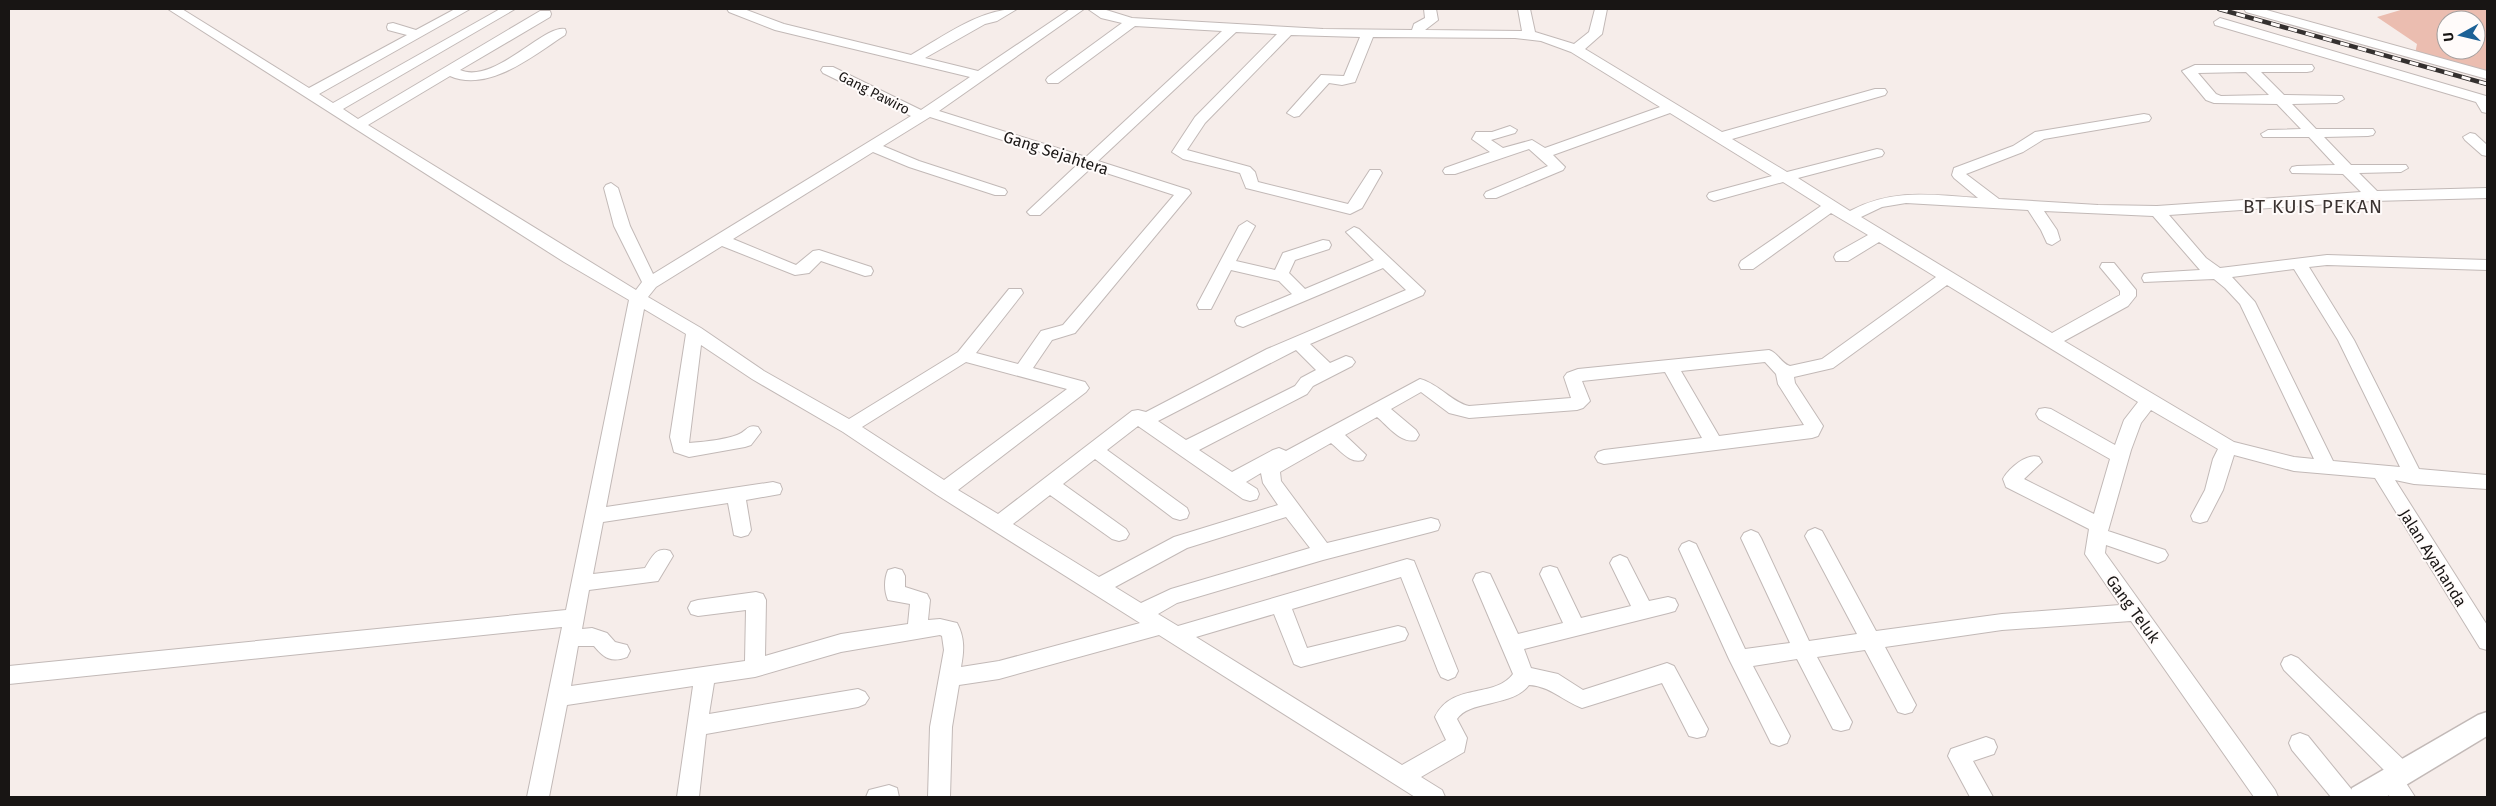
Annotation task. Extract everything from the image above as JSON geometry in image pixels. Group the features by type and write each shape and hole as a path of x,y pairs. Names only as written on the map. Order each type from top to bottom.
{"main road":[{"path":"2362,797 2399,784 2442,748 2487,723"}],"street":[{"path":"174,9 334,108 511,222 644,290 695,332 758,375 849,427 944,490 1434,797"},
{"path":"310,93 381,48 418,34 464,9"},
{"path":"334,108 509,9"},
{"path":"733,9 780,27 980,76"},
{"path":"912,60 980,21 992,18 1011,9"},
{"path":"644,290 720,239 924,114 1078,9"},
{"path":"1094,9 1106,15 1132,22 1287,32 1529,34 1560,42 1576,49 1722,137 2149,401 2229,447 2266,458 2327,467 2414,477 2487,482"},
{"path":"1417,33 1419,27 1432,20 1430,9"},
{"path":"1524,9 1529,34"},
{"path":"1576,49 1595,34 1601,9"},
{"path":"2250,9 2487,75"},
{"path":"359,124 545,14"},
{"path":"1053,80 1132,22"},
{"path":"2220,22 2481,98 2487,109"},
{"path":"393,27 418,34"},
{"path":"1035,212 1089,164 1232,29"},
{"path":"451,71 468,77 486,73 524,55 560,32"},
{"path":"1287,32 1200,120 1179,152 1245,170 1248,172 1251,185 1350,209 1357,205 1375,173"},
{"path":"1294,113 1326,78 1349,80 1369,32"},
{"path":"2250,68 2344,168 2373,196"},
{"path":"2307,68 2192,70 2215,99 2224,101 2337,99"},
{"name":"Gang Pawiro","path":"828,70 924,114"},
{"path":"1722,137 1880,92"},
{"path":"1544,153 1672,108"},
{"name":"Gang Sejahtera","path":"924,114 1184,193 1069,329 1064,332 1047,335 1022,371"},
{"path":"1994,203 1963,180 1959,175 1960,171 2018,149 2040,135 2144,118"},
{"path":"1501,153 1480,141 1479,137 1510,130"},
{"path":"2268,134 2368,132"},
{"path":"2470,137 2487,152"},
{"path":"1450,171 1531,144 1544,153 1558,167 1491,195"},
{"path":"871,146 914,164 1000,192"},
{"path":"1714,196 1789,178 1877,153"},
{"path":"2297,170 2401,168"},
{"path":"538,797 594,516 644,290 616,213 611,188"},
{"path":"1850,217 1871,205 1891,199 1917,198 2033,206 2157,211 2373,196 2487,193"},
{"path":"1747,265 1832,205"},
{"path":"2033,206 2049,230 2052,240"},
{"path":"2157,211 2189,250 2215,274 2231,284 2247,302 2327,467"},
{"path":"1205,305 1247,226"},
{"path":"1144,421 1273,353 1417,291 1354,232"},
{"path":"1842,258 1880,235"},
{"path":"720,239 795,270 803,269 819,255 865,271"},
{"path":"1280,276 1289,257 1323,245"},
{"path":"2150,278 2215,274 2297,262 2349,260 2487,265"},
{"path":"1243,321 1386,261"},
{"path":"2297,262 2318,293 2356,358 2414,477"},
{"path":"1227,264 1284,277 1303,296"},
{"path":"2053,340 2122,302 2128,296 2128,290 2108,267"},
{"path":"1784,371 1790,372 1828,364 1947,277"},
{"path":"849,427 964,356 1015,293"},
{"path":"695,332 679,437 680,447 689,450 745,440 752,432"},
{"path":"1299,342 1327,371"},
{"path":"944,490 1080,388 1079,386 964,356"},
{"path":"1232,481 1421,385 1462,412 1570,406 1581,401 1573,377 1769,356 1784,371 1787,384 1814,426 1812,431 1604,457"},
{"path":"1185,449 1301,390 1307,382 1346,362"},
{"path":"1670,366 1714,443"},
{"name":"Gang Teluk","path":"2149,401 2133,420 2120,456 2099,530 2095,549 2097,559 2267,797"},
{"path":"1378,408 1410,436"},
{"path":"2045,414 2120,456"},
{"path":"999,524 1138,416 1250,494"},
{"path":"1337,427 1357,455"},
{"path":"1323,552 1272,483 1270,476 1271,468 1337,427"},
{"path":"2200,516 2214,490 2222,459 2229,447"},
{"path":"1095,450 1180,513"},
{"path":"2033,462 2014,476 2013,482 2099,530 2158,555"},
{"name":"Jalan Ayahanda","path":"2381,473 2487,642"},
{"path":"1050,485 1119,534"},
{"path":"594,516 773,489"},
{"path":"736,496 741,530"},
{"path":"1100,586 1181,542 1291,508"},
{"path":"1141,613 1171,597 1323,552 1431,525"},
{"path":"1815,536 1905,705"},
{"path":"1751,538 1803,650 1842,722"},
{"path":"1689,549 1739,659 1779,736"},
{"path":"581,583 651,575 663,556"},
{"path":"1620,563 1644,611"},
{"path":"948,678 999,670 1280,604 1407,567 1448,671"},
{"path":"1550,574 1575,628"},
{"path":"895,576 895,594 910,594 920,600 917,631"},
{"path":"1483,580 1512,644 1524,676"},
{"path":"698,608 756,600 755,668"},
{"path":"1280,604 1301,658 1398,634"},
{"path":"1512,644 1668,605"},
{"path":"1739,659 2002,622 2136,612"},
{"path":"9,675 575,617"},
{"path":"559,697 755,668 841,643 940,627 950,629 954,639 954,650 941,728 939,797"},
{"path":"570,638 592,637 600,639 610,651 620,651"},
{"path":"2291,664 2399,784"},
{"path":"1524,676 1553,680 1569,694 1582,698 1667,672 1697,729"},
{"path":"688,797 696,726 705,675"},
{"path":"1401,777 1456,745 1456,736 1449,726 1446,717 1455,707 1510,689 1522,680 1524,676"},
{"path":"696,726 858,698"},
{"path":"2300,743 2344,797"},
{"path":"1982,797 1959,756 1986,747"}],"shaded area":[{"path":"2404,9 2487,9 2487,74 2437,60 2486,60 2486,10 2436,10 2436,60 2415,54 2417,44 2377,17"}],"railway":[{"path":"2219,9 2487,84"}],"district":[{"name":"BT KUIS PEKAN","path":"2313,206"}]}
